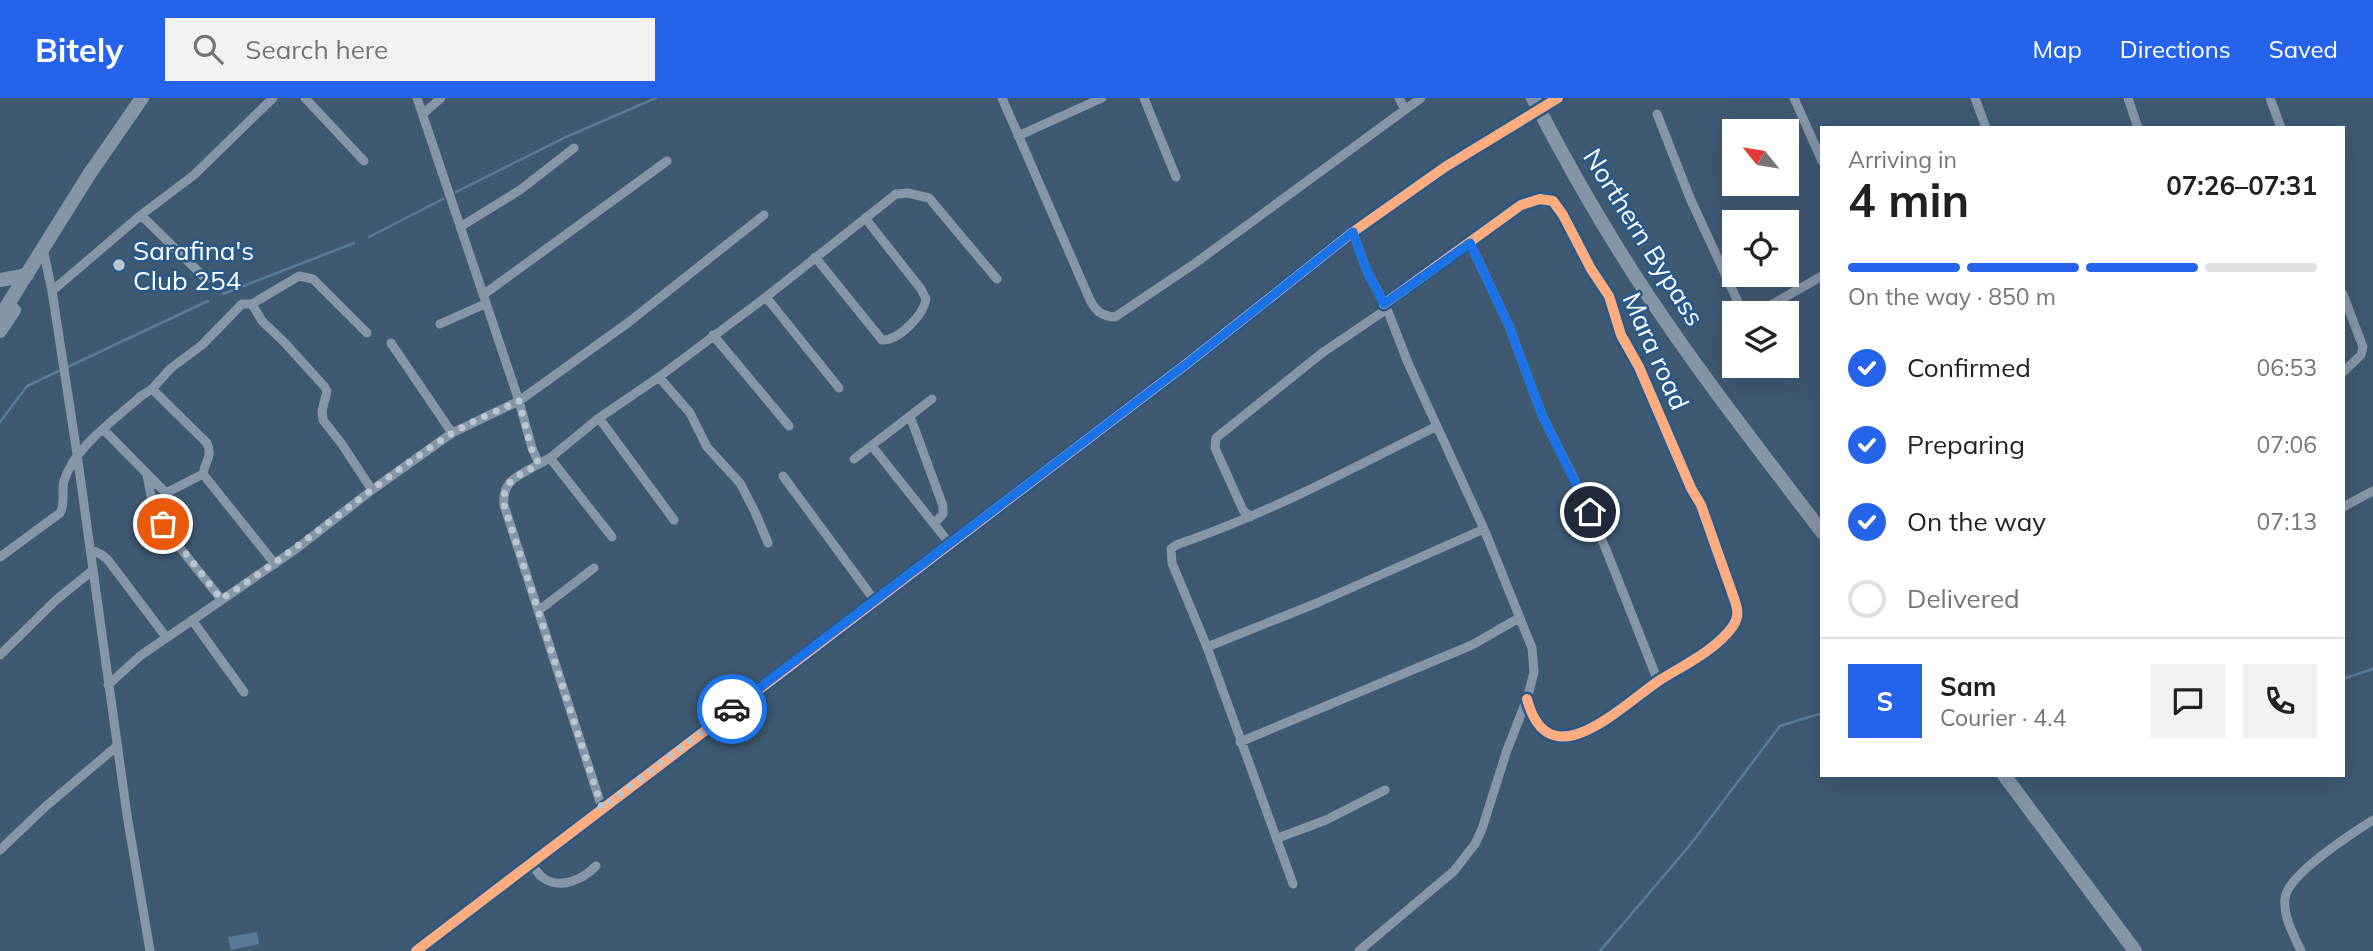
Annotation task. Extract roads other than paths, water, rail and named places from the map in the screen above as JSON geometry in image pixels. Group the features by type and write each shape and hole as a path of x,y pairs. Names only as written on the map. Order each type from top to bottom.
{"main road":[{"path":"0,331 45,255 97,177 122,128 142,98"},
{"name":"Northern Bypass","path":"1535,104 1601,221 1644,290 1820,529"},
{"path":"1,311 45,255"},
{"path":"0,280 27,275"},
{"path":"2005,777 2135,951"}],"street":[{"path":"52,291 141,215 194,175 273,98"},
{"path":"305,98 364,161"},
{"path":"417,98 519,401 531,448 539,464"},
{"path":"423,114 441,98"},
{"path":"1002,98 1096,312 1115,317 1194,264 1420,98"},
{"path":"1018,136 1102,98"},
{"path":"1144,98 1177,177"},
{"path":"1399,98 1405,110"},
{"path":"416,951 1189,362 1353,232 1535,104 1558,98"},
{"path":"1794,98 1820,156"},
{"path":"1975,98 1985,126"},
{"path":"2128,98 2137,126"},
{"path":"2270,98 2280,126"},
{"path":"1657,114 1690,198 1737,301"},
{"path":"460,227 520,190 574,148"},
{"path":"440,324 484,300 667,161"},
{"path":"602,808 504,505 506,485 550,458 599,418 766,297 895,194 908,193 929,198 997,279"},
{"name":"Mara road","path":"1251,517 1243,510 1215,448 1216,438 1322,353 1521,205 1541,199 1553,201 1609,296 1621,335 1640,367 1700,505 1735,601 1738,617 1731,629 1690,663 1658,681"},
{"path":"141,215 206,279"},
{"path":"108,685 166,637 275,564 372,490 453,433 519,401 629,322 764,215"},
{"path":"815,257 882,340 893,338 922,312 926,299 865,218"},
{"path":"1353,232 1366,269 1386,307 1408,363 1483,528 1532,648 1534,662 1527,699 1507,750 1482,830 1466,857 1454,871 1359,951"},
{"path":"1470,243 1509,326 1542,415 1605,547 1658,681 1591,729 1572,737 1542,730 1532,717 1527,699"},
{"path":"45,255 150,951"},
{"path":"0,556 60,513 63,507 64,481 77,454 152,389 171,368 202,345 245,303 252,304 299,276 307,276 367,333"},
{"path":"1777,301 1820,277"},
{"path":"766,297 839,388"},
{"path":"2345,299 2363,347 2361,355 2345,370"},
{"path":"252,304 262,321 324,386 327,396 322,411 323,420 372,490"},
{"path":"713,335 789,426"},
{"path":"391,343 453,433"},
{"path":"659,377 690,413 707,447 740,483 768,543"},
{"path":"104,430 159,487 168,492 203,474 210,459 211,451 207,443 152,389"},
{"path":"854,459 932,399"},
{"path":"910,416 943,506 943,514 934,524"},
{"path":"599,418 674,520"},
{"path":"1293,884 1207,647 1172,563 1171,550 1176,545 1251,517 1333,479 1437,426"},
{"path":"872,446 950,544"},
{"path":"550,458 612,537"},
{"path":"203,474 275,564"},
{"path":"147,475 154,511 221,599"},
{"path":"783,476 875,601"},
{"path":"2345,506 2373,491"},
{"path":"1207,647 1317,603 1483,528"},
{"path":"90,549 108,561 166,637"},
{"path":"538,611 594,568"},
{"path":"0,655 56,600 93,570"},
{"path":"1240,742 1472,645 1519,618"},
{"path":"192,620 244,692"},
{"path":"0,850 45,807 117,746"},
{"path":"1278,838 1326,820 1385,790"},
{"path":"2301,951 2285,905 2287,888 2293,880 2338,844 2373,820"},
{"path":"531,863 542,877 558,883 571,882 586,876 596,866"}],"water":[{"path":"257,932 259,944 231,950 228,937"}],"waterway":[{"path":"456,192 566,137 656,98"},
{"path":"369,237 443,199"},
{"path":"223,294 354,243"},
{"path":"0,422 27,386 208,301"},
{"path":"2345,678 2373,669"},
{"path":"1600,951 1690,845 1780,726 1820,714"}],"place":[{"name":"Sarafina's Club 254","path":"119,265"}]}
